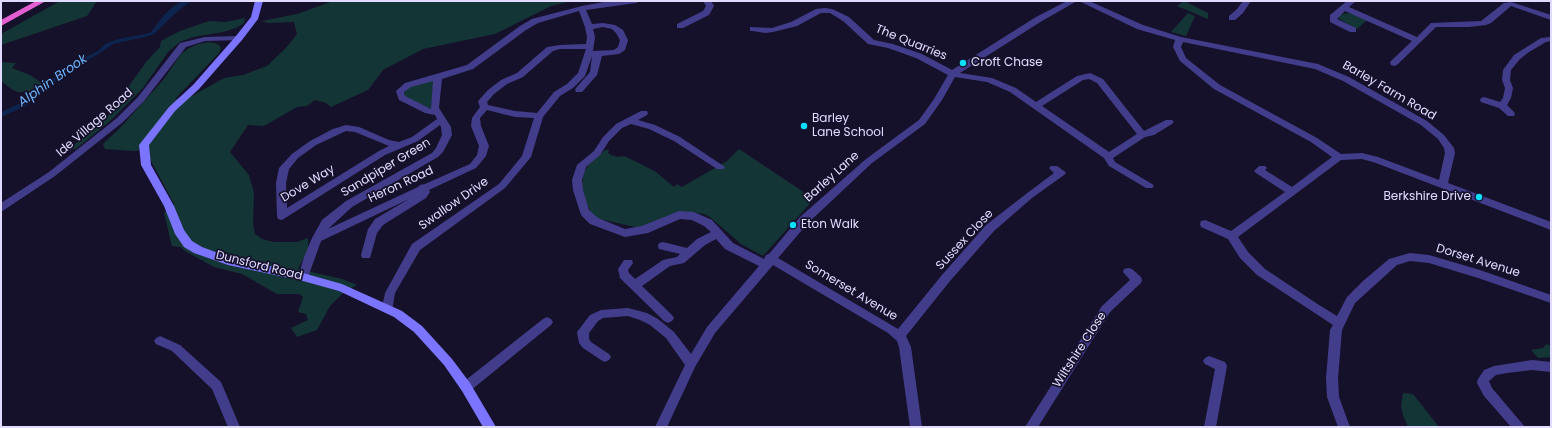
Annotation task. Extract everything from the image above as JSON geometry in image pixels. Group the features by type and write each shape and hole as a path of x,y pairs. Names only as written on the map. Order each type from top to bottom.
{"highway":[{"path":"1,14 26,1"},
{"path":"1,23 42,1"}],"main road":[{"name":"Dunsford Road","path":"259,1 255,17 239,38 196,87 172,109 144,144 146,165 169,206 179,231 188,244 198,250 228,261 303,277 342,288 388,308 398,314 418,330 448,362 466,387 490,427"}],"street":[{"path":"439,117 402,98 400,91 408,85 438,78 470,67 529,24 556,14 582,8 611,3 636,1"},
{"path":"680,26 706,13 710,6 707,1"},
{"name":"Barley Lane","path":"661,427 691,364 711,330 804,220 869,161 922,122 938,100 953,74 981,55 1073,1"},
{"name":"Barley Farm Road","path":"1084,1 1140,27 1180,40 1210,44 1297,62 1318,67 1346,78 1424,123 1441,137 1449,148 1450,153 1443,184"},
{"path":"1232,18 1240,11 1247,1"},
{"path":"1352,1 1333,17 1334,20 1353,30"},
{"path":"1394,63 1434,24 1469,25 1483,23 1488,21 1507,5 1511,4 1551,18"},
{"path":"579,90 594,73 591,37 582,8"},
{"path":"1344,8 1417,40"},
{"name":"The Quarries","path":"753,29 765,31 773,30 794,24 819,11 832,11 846,19 871,42 890,46 918,56 953,74"},
{"path":"539,116 515,114 485,107 482,102 491,92 500,85 520,75 550,49 560,47 592,51 616,52 620,50 623,44 623,36 615,27 603,25 589,27"},
{"name":"Ide Village Road","path":"1,208 52,174 120,120 141,99 183,45 205,39 239,38"},
{"path":"1502,106 1508,92 1506,74 1509,66 1516,57 1526,50 1544,40 1551,39"},
{"path":"1180,40 1177,47 1183,59 1217,87 1314,140 1340,157"},
{"name":"Swallow Drive","path":"388,308 390,293 414,250 426,239 487,198 502,186 526,157 539,116 556,94 570,86 582,74 592,51"},
{"path":"953,74 988,80 1005,86 1107,156 1112,164 1149,186"},
{"path":"1036,106 1080,78 1090,76 1100,81 1142,135"},
{"name":"Sandpiper Green","path":"318,238 326,223 349,204 435,155 444,144 447,135 446,127 439,117 436,100 438,78"},
{"path":"1484,100 1502,106 1511,114"},
{"name":"Heron Road","path":"318,238 424,187 468,169 481,156 484,146 475,123 476,118 485,107"},
{"path":"644,113 629,120 614,131 606,139 597,153 582,165 577,180 578,190 585,212 594,221 615,230 625,232 639,231 664,220 686,215 703,220 718,233 729,246 768,262"},
{"name":"Dove Way","path":"399,145 387,144 374,136 356,129 346,128 336,131 313,143 295,156 284,168 282,183 282,216 382,153 415,139 439,117"},
{"path":"629,120 652,127 677,139 720,166"},
{"path":"1107,156 1112,155 1142,135 1151,133 1169,122"},
{"path":"1232,236 1340,157 1362,156 1378,160 1443,184 1551,226"},
{"path":"1258,171 1293,192"},
{"name":"Sussex Close","path":"899,336 946,278 990,228 1029,196 1061,173"},
{"path":"366,255 372,232 379,222 423,196 425,192 424,187"},
{"path":"1205,224 1232,236 1244,255 1261,272 1314,308 1339,322"},
{"path":"635,285 667,263 680,260 701,242 718,233"},
{"path":"303,277 309,257 318,238"},
{"path":"663,246 672,249 679,249 688,253"},
{"name":"Dorset Avenue","path":"1344,427 1333,398 1332,378 1336,336 1339,322 1351,300 1393,262 1410,257 1440,262 1551,299"},
{"name":"Somerset Avenue","path":"768,262 869,316 899,336 905,346 916,427"},
{"path":"628,263 622,272 651,303 668,318"},
{"name":"Wiltshire Close","path":"1031,427 1106,309 1142,283 1128,272"},
{"path":"605,357 582,340 583,332 594,318 601,314 628,312 643,316 654,322 670,335 691,364"},
{"path":"466,387 547,322"},
{"path":"160,341 176,348 217,386 234,427"},
{"path":"1209,361 1226,367 1210,427"},
{"path":"1519,427 1488,392 1483,383 1484,379 1488,374 1494,371 1508,368 1532,365 1551,367"}],"green space":[{"path":"60,1 97,1 87,16 1,45 1,34"},
{"path":"333,1 572,1 551,6 495,34 423,49 383,70 368,90 331,107 326,103 315,100 307,106 297,107 264,126 248,125 230,152 249,175 254,193 253,223 255,234 262,239 274,242 297,242 308,238 308,249 298,269 342,279 357,285 343,293 330,306 317,330 297,337 291,328 308,320 306,314 298,312 303,297 299,294 277,294 242,274 214,267 185,251 181,247 172,246 164,213 174,204 150,159 149,148 135,151 105,149 103,144 120,128 164,79 181,54 189,48 198,44 210,42 218,44 221,48 219,53 175,99 192,96 224,78 243,75 267,66 285,49 297,34 294,22 268,23 262,21 297,14"},
{"path":"1184,1 1208,13 1208,19 1177,6"},
{"path":"1188,13 1195,16 1186,36 1171,32"},
{"path":"1348,13 1355,14 1367,20 1357,29 1339,19 1339,15"},
{"path":"245,18 244,23 236,28 223,32 193,37 180,42 168,52 143,88 109,122 76,149 68,150 107,117 146,62 160,47 161,41 180,31 209,21 225,22"},
{"path":"1,62 16,63 12,68 30,75 45,85 29,92 18,92 13,90 1,81"},
{"path":"432,80 435,81 431,109 406,98 403,95 407,88"},
{"path":"739,149 814,199 763,256 741,244 710,217 704,214 692,212 680,213 643,227 635,227 599,219 593,216 585,201 582,185 584,172 590,163 605,150 609,150 608,153 611,155 618,157 624,156 656,172 674,187 677,184 682,187 727,161"},
{"path":"1546,344 1551,346 1551,357 1538,358 1531,350 1543,348"},
{"path":"1403,393 1413,394 1439,427 1408,427 1401,406"}],"water":[{"name":"Alphin Brook","path":"182,1 191,1 154,34 113,44 97,55 69,70 28,105 1,117 1,112 23,102 68,66 98,51 105,44 118,39 150,33 165,14"}],"place":[{"name":"Croft Chase","path":"963,63"},
{"name":"Barley Lane School","path":"804,126"},
{"name":"Berkshire Drive","path":"1479,197"},
{"name":"Eton Walk","path":"793,225"}]}
